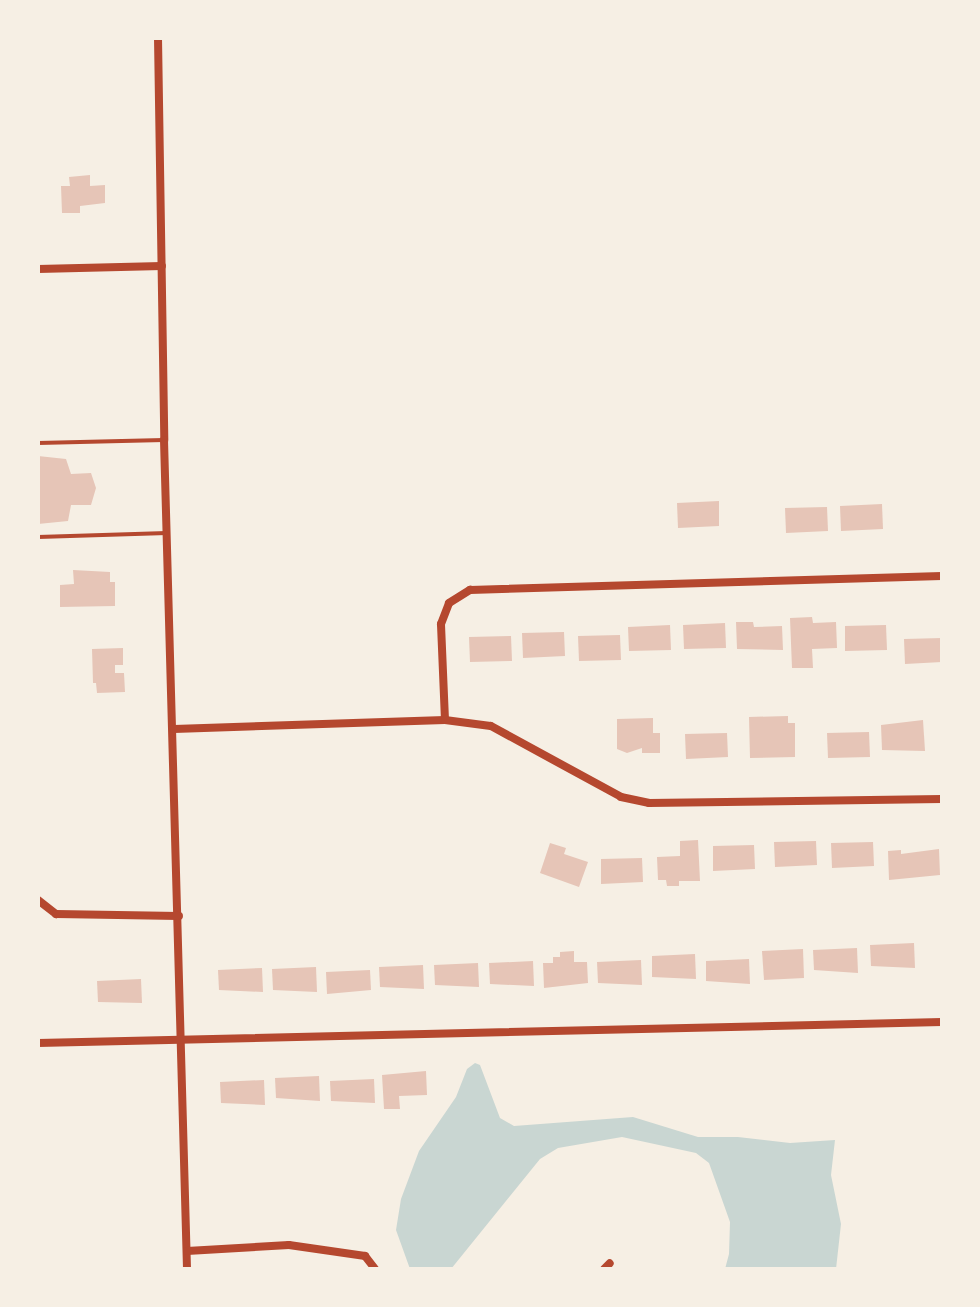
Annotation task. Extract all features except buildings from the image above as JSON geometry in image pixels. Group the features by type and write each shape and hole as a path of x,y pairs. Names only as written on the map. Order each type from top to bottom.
{"street":[{"path":"158,38 164,440 187,1269"},
{"path":"38,269 162,266"},
{"path":"445,720 441,624 449,603 470,590 942,576"},
{"path":"174,729 445,720 491,726 621,797 649,803 942,799"},
{"path":"38,900 56,914 179,916"},
{"path":"38,1043 942,1022"},
{"path":"187,1251 289,1245 365,1256 375,1269"}],"lane":[{"path":"38,443 164,440"},
{"path":"38,537 167,533"}],"shaded area":[{"path":"475,1063 480,1065 500,1118 514,1126 633,1117 698,1137 738,1137 790,1143 835,1140 831,1175 841,1224 836,1269 725,1269 730,1222 709,1163 696,1153 622,1137 558,1148 540,1159 451,1269 410,1269 396,1230 401,1199 419,1151 456,1097 467,1069"}]}
